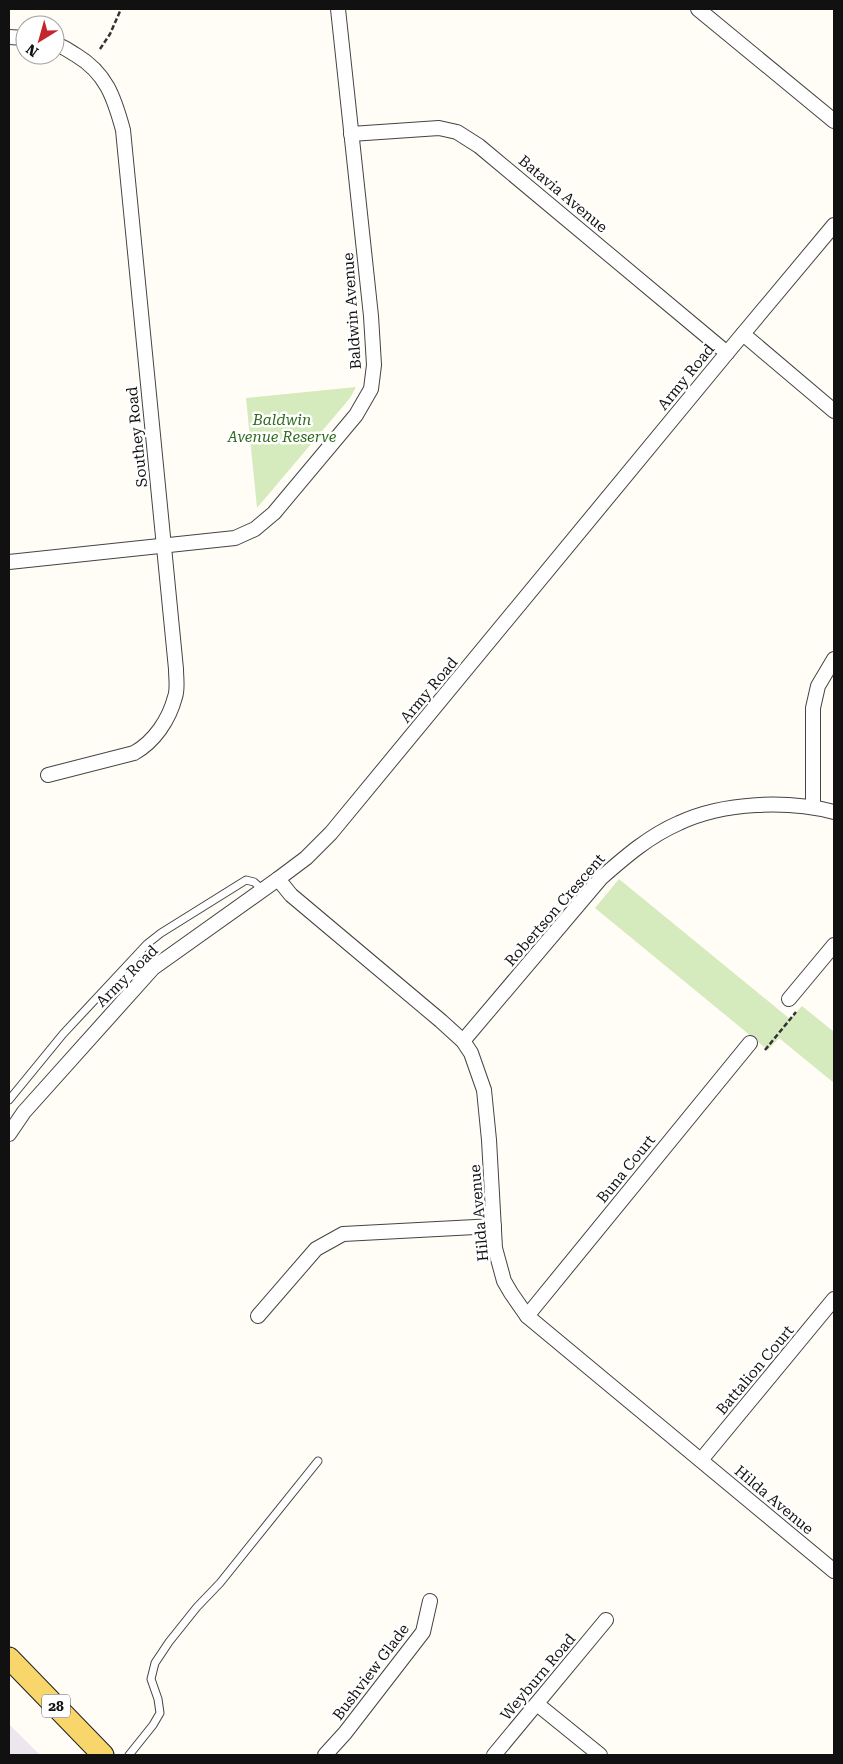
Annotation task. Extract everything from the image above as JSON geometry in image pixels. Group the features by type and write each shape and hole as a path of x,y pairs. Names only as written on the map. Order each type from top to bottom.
{"main road":[{"name":"28","path":"9,1658 103,1755"}],"street":[{"name":"Baldwin Avenue","path":"9,562 235,538 256,528 274,513 356,416 371,388 374,365 371,316 338,9"},
{"path":"698,9 834,121"},
{"name":"Southey Road","path":"48,775 134,753 144,748 165,721 176,696 176,669 123,130 116,103 104,79 83,59 65,48"},
{"name":"Batavia Avenue","path":"351,134 439,128 457,132 479,146 727,353"},
{"name":"Army Road","path":"9,1134 24,1112 153,968 306,858 330,833 834,225"},
{"path":"743,334 834,411"},
{"path":"813,807 813,708 818,686 834,659"},
{"name":"Robertson Crescent","path":"463,1041 601,878 626,856 652,838 680,822 739,806 792,805 834,812"},
{"name":"Hilda Avenue","path":"278,879 291,895 441,1020 463,1041 471,1053 484,1090 489,1140 495,1248 504,1281 527,1316 834,1571"},
{"path":"796,1002 834,945"},
{"name":"Buna Court","path":"527,1316 750,1043"},
{"path":"258,1316 316,1248 343,1234 494,1226"},
{"name":"Battalion Court","path":"701,1460 834,1300"},
{"name":"Bushview Glade","path":"325,1755 345,1733 424,1632 430,1601"},
{"name":"Weyburn Road","path":"494,1755 606,1620"},
{"path":"537,1704 600,1755"}],"lane":[{"path":"9,1100 63,1034 147,944 161,933 246,880 254,882 263,890"},
{"path":"129,1755 160,1713 158,1699 151,1679 155,1663 197,1607 220,1583 318,1461"}],"path":[{"path":"100,48 110,34 121,9"},
{"path":"765,1050 796,1002"}],"shaded area":[{"path":"9,1724 40,1755 9,1755"}],"green space":[{"name":"Baldwin Avenue Reserve","path":"356,387 350,398 257,508 246,398"},
{"path":"619,879 790,1019 802,1006 834,1032 834,1083 779,1038 768,1050 595,908"}]}
